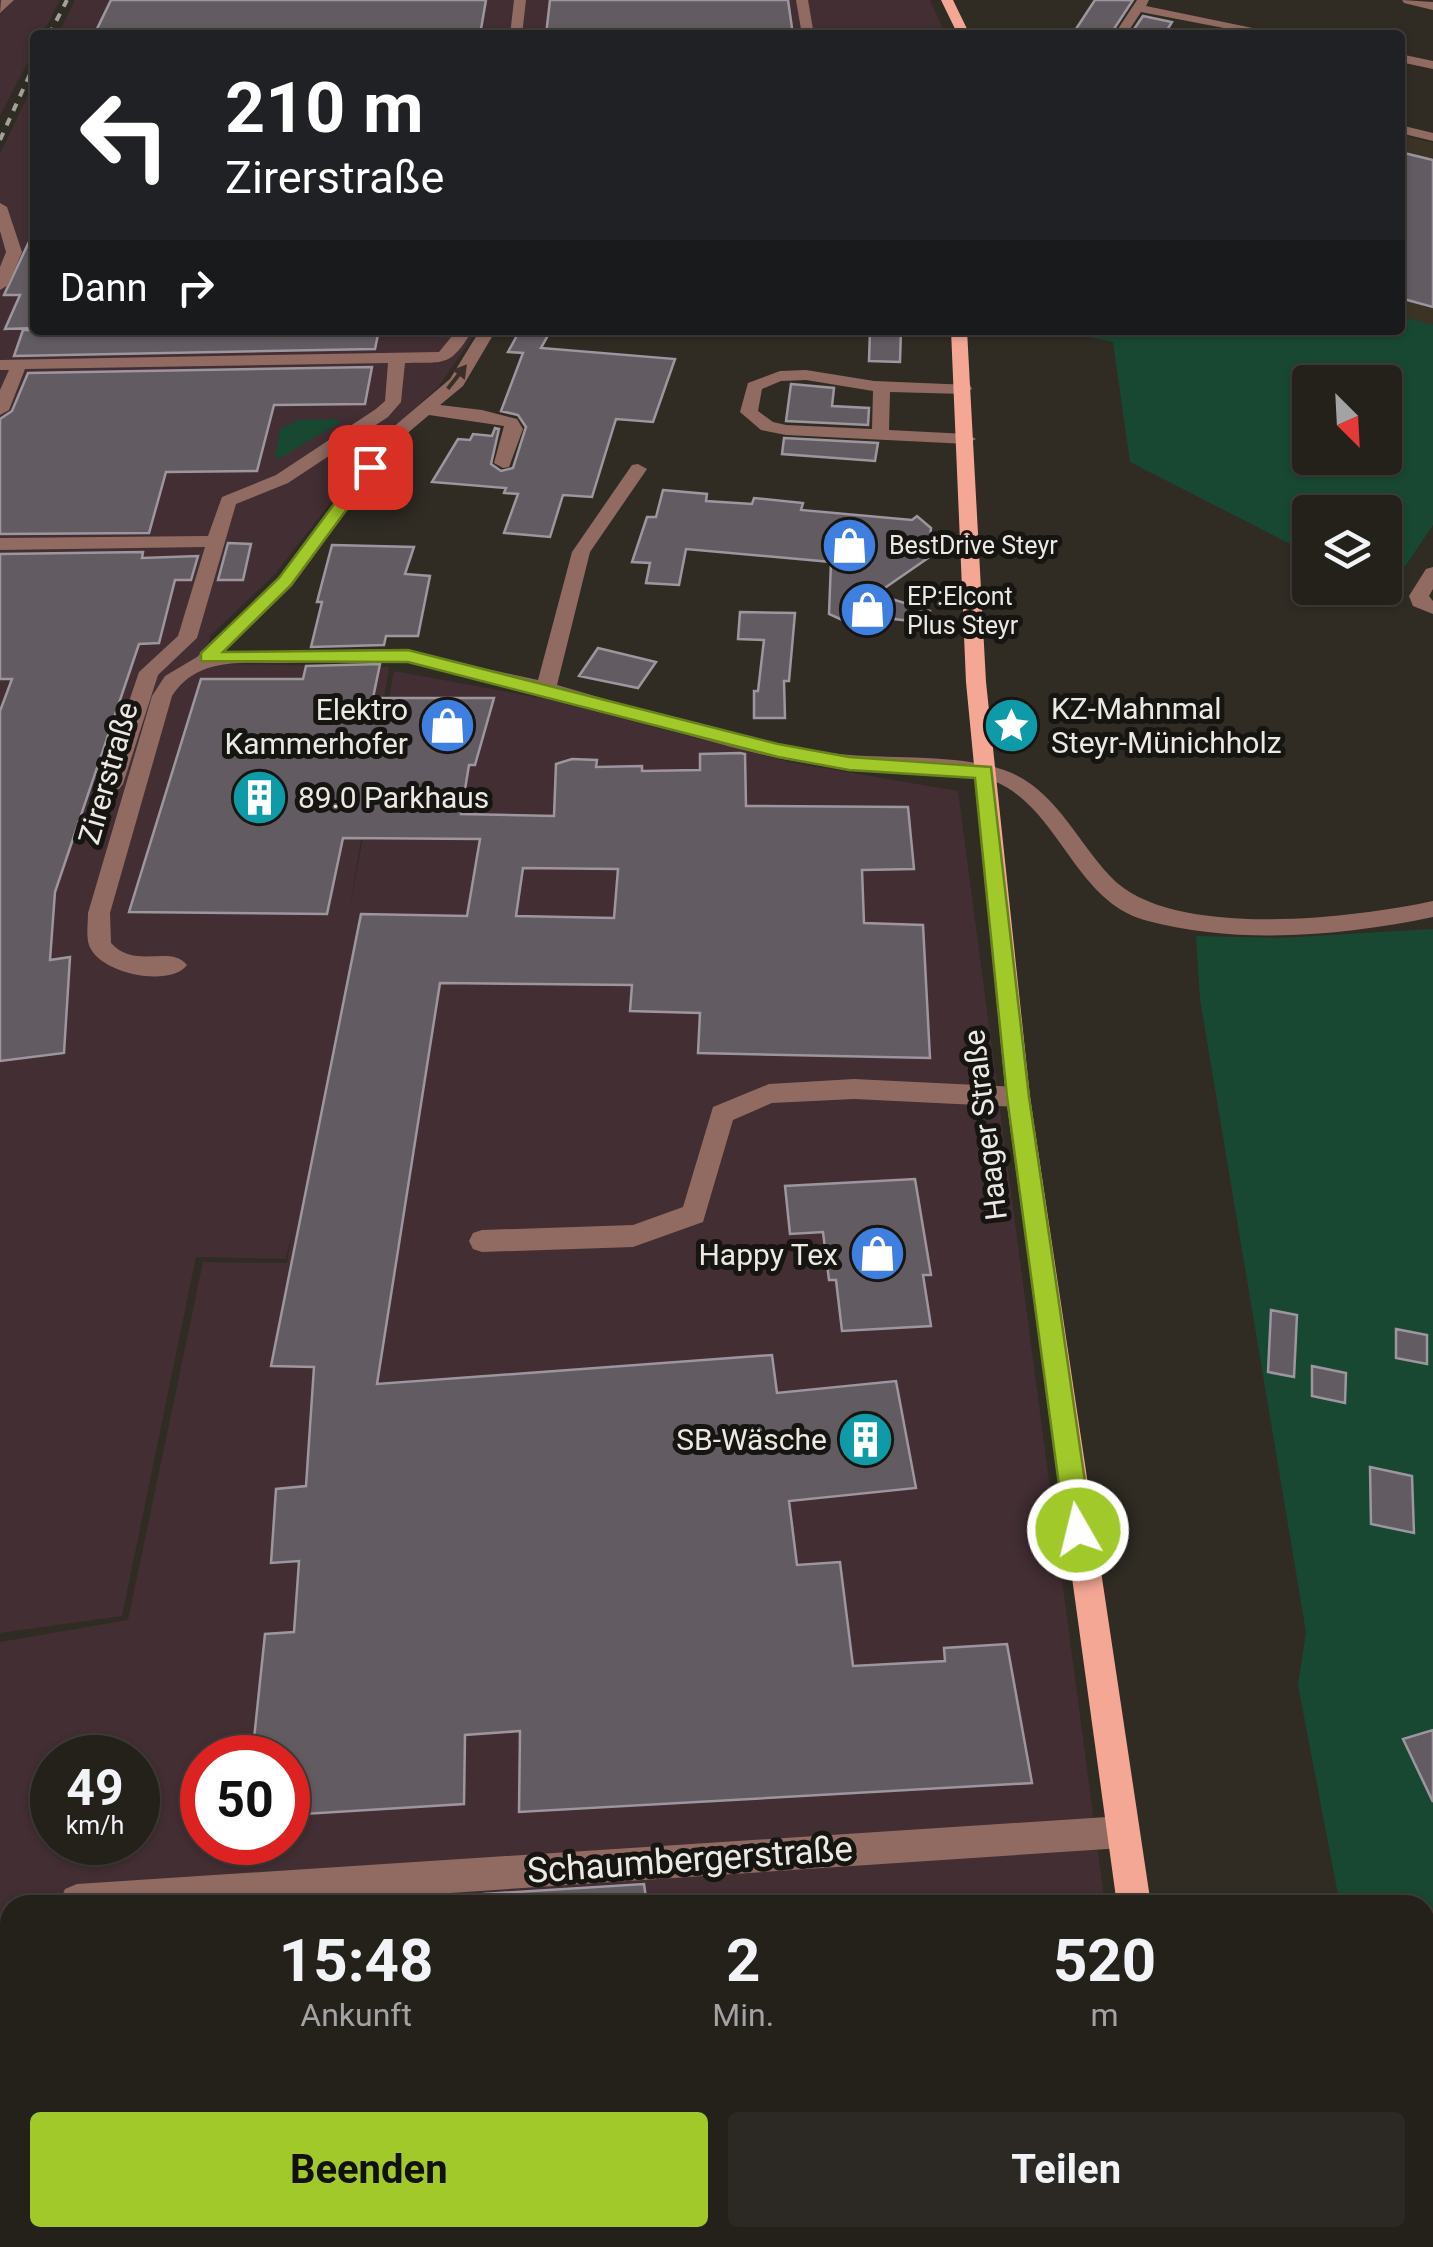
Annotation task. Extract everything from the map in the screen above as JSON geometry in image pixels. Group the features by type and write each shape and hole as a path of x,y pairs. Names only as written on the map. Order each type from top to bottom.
{"main road":[{"path":"947,0 962,30"},
{"name":"Haager Straße","path":"959,335 976,682 1018,1097 1132,1895"}],"street":[{"path":"0,10 8,0"},
{"path":"517,30 520,0"},
{"path":"802,0 807,30"},
{"path":"1408,0 1433,6"},
{"path":"1123,30 1140,4 1257,30"},
{"path":"1405,59 1433,65"},
{"path":"1405,129 1433,136"},
{"path":"0,208 14,252 0,286"},
{"path":"0,365 446,356 461,335"},
{"name":"Zirerstraße","path":"176,965 127,967 117,963 100,944 99,913 168,683 207,657 285,582 391,438 457,382 485,335"},
{"path":"112,784 148,672 187,638 230,498 282,479 390,406 397,359"},
{"path":"0,410 19,365"},
{"path":"964,389 778,376 754,387 749,412 767,426 786,430 967,439"},
{"path":"880,435 882,386"},
{"path":"424,410 492,416 511,423 514,429 503,464"},
{"path":"546,688 582,552 638,469"},
{"path":"0,544 214,542"},
{"path":"1426,605 1419,596 1433,572"},
{"path":"207,657 408,656 778,750 849,764 984,772 1010,780 1028,794 1050,815 1104,886 1128,905 1150,914 1178,919 1297,923 1406,916 1433,909"},
{"path":"482,1241 633,1236 694,1214 722,1114 770,1094 854,1089 1018,1097"},
{"name":"Schaumbergerstraße","path":"155,1895 1122,1832"}],"shaded area":[{"path":"0,0 60,0 45,30 30,30 30,58 0,116"},
{"path":"75,0 930,0 944,30 60,30"},
{"path":"30,91 30,335 475,335 439,386 376,444 275,574 210,636 207,654 219,664 389,667 350,907 394,671 546,699 789,762 958,791 1104,1895 0,1895 0,1642 128,1620 203,1262 287,1263 293,1227 286,1259 196,1257 122,1616 0,1633 0,154"},
{"path":"1405,136 1433,143 1433,325 1405,317"}],"green space":[{"path":"1405,317 1433,325 1433,525 1402,571 1402,495 1292,495 1292,545 1130,462 1113,342 1080,335 1405,335"},
{"path":"297,420 340,422 280,458 275,457 280,429"},
{"path":"1433,929 1433,1895 1338,1895 1298,1685 1306,1632 1200,999 1196,936 1280,938"}],"building":[{"path":"111,0 486,0 481,30 96,30"},
{"path":"550,0 788,0 792,30 547,30"},
{"path":"1095,0 1133,0 1113,30 1075,30"},
{"path":"1143,16 1172,22 1167,30 1133,30"},
{"path":"1405,153 1433,160 1433,307 1405,299"},
{"path":"30,240 30,328 5,329 20,295 4,295"},
{"path":"23,330 30,330 30,335 378,335 375,349 14,356"},
{"path":"517,335 548,335 541,348 675,359 653,422 616,419 592,497 563,495 550,537 504,533 518,494 504,493 506,488 432,482 458,439 470,440 473,434 492,436 495,428 499,429 491,464 501,471 513,468 526,427 518,415 501,411 523,353 508,352"},
{"path":"870,335 901,335 900,362 869,361"},
{"path":"372,367 365,404 274,405 257,471 166,472 149,533 0,534 0,419 12,411 28,373"},
{"path":"791,384 834,388 832,406 869,408 868,425 786,421"},
{"path":"784,438 878,443 875,461 782,454"},
{"path":"663,490 707,494 706,501 752,504 754,498 803,503 801,510 912,520 917,516 931,528 928,558 876,594 930,611 928,623 860,615 842,620 829,614 831,562 686,549 679,585 646,583 650,563 632,562 647,517 656,517"},
{"path":"228,543 251,544 243,580 218,580"},
{"path":"332,545 414,547 405,574 430,576 418,636 386,636 384,645 311,647 322,602 317,602"},
{"path":"143,552 142,558 198,556 191,580 175,580 159,643 139,644 55,892 50,960 70,957 64,1053 0,1061 0,711 12,679 0,679 0,554"},
{"path":"740,612 795,613 789,681 784,681 785,718 754,718 754,691 758,691 764,640 738,639"},
{"path":"598,648 656,662 638,688 579,676"},
{"path":"380,664 373,698 494,698 475,765 469,765 461,814 554,816 556,764 572,759 597,760 596,767 642,766 642,771 700,770 700,754 740,753 745,754 746,806 908,807 914,869 862,870 864,923 923,925 930,1058 698,1053 700,1013 630,1011 632,985 440,983 377,1384 772,1355 777,1393 896,1381 916,1488 789,1501 797,1565 840,1562 853,1666 945,1661 944,1648 1007,1644 1032,1783 519,1812 520,1731 465,1735 464,1804 310,1814 310,1735 254,1735 265,1634 294,1632 299,1561 271,1563 276,1489 306,1486 314,1367 271,1366 361,914 467,916 480,839 343,838 327,914 129,912 201,679 303,679 306,666","holes":["523,868 618,869 614,918 516,916"]},
{"name":"Happy Tex","path":"915,1179 931,1275 923,1275 931,1326 842,1331 836,1280 829,1280 823,1232 790,1234 785,1186"},
{"path":"1271,1310 1297,1315 1294,1377 1268,1372"},
{"path":"1396,1329 1427,1335 1427,1364 1396,1358"},
{"path":"1312,1366 1346,1373 1345,1403 1312,1396"},
{"path":"1370,1467 1412,1476 1414,1533 1371,1524"},
{"path":"1433,1730 1433,1802 1403,1739"},
{"path":"644,1884 646,1895 484,1895"}],"railway":[{"path":"52,30 67,0"},
{"path":"0,140 30,74"}],"place":[{"name":"BestDrive Steyr","path":"850,545"},
{"name":"EP:Elcont Plus Steyr","path":"868,610"},
{"name":"KZ-Mahnmal Steyr-Münichholz","path":"1012,725"},
{"name":"Elektro Kammerhofer","path":"447,726"},
{"name":"89.0 Parkhaus","path":"259,797"},
{"name":"Happy Tex","path":"877,1254"},
{"name":"SB-Wäsche","path":"866,1439"}],"route":[{"path":"370,467 285,582 207,657 408,656 778,750 849,764 984,772 1018,1097 1078,1530"}]}
